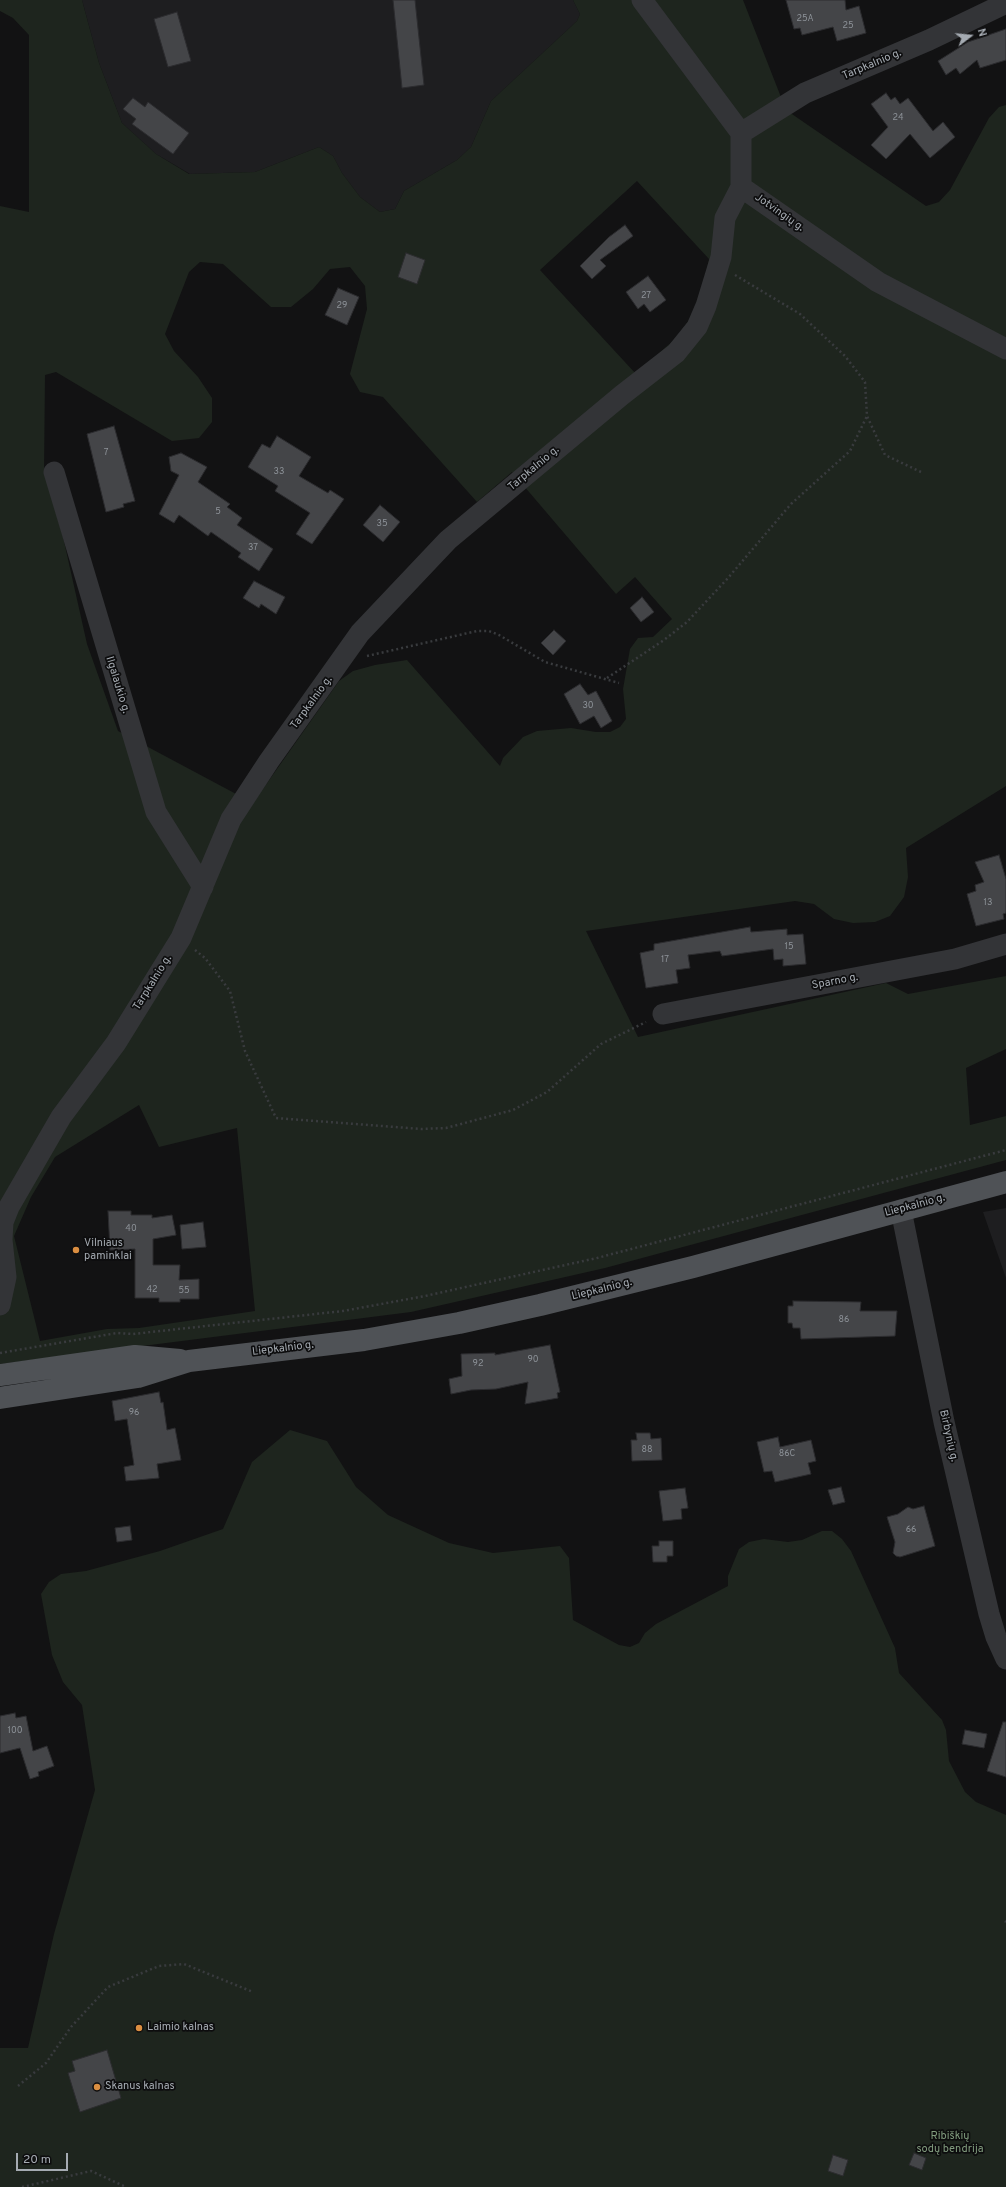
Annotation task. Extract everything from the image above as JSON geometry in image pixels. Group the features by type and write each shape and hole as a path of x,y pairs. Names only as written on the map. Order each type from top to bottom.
{"main road":[{"name":"Liepkalnio g.","path":"0,1398 138,1377 190,1361 364,1340 459,1323 692,1267 1006,1182"},
{"name":"Liepkalnio g.","path":"0,1375 135,1356 190,1361"}],"street":[{"path":"642,0 741,133 741,187"},
{"name":"Tarpkalnio g.","path":"741,133 805,93 936,38 1006,3"},
{"name":"Tarpkalnio g.","path":"0,1304 6,1277 2,1240 3,1222 9,1207 61,1117 116,1044 181,938 231,819 269,761 342,662 360,633 448,540 622,395 676,353 698,327 719,266 725,218 741,187"},
{"name":"Jotvingių g.","path":"741,187 878,282 1006,349"},
{"name":"Ilgalaukio g.","path":"54,472 156,812 203,887"},
{"name":"Sparno g.","path":"663,1014 956,960 1006,944"},
{"name":"Birbynių g.","path":"901,1210 947,1436 989,1614 996,1637 1006,1659"}],"path":[{"path":"719,266 800,314 845,356 864,382 866,416 885,454 921,472"},
{"path":"607,678 664,640 687,622 728,578 791,504 850,451 866,416"},
{"path":"342,662 476,631 489,632 499,635 545,662 607,678 619,683"},
{"path":"181,938 205,958 230,991 245,1051 276,1118 421,1129 446,1128 513,1110 547,1092 601,1044 663,1014"},
{"path":"0,1353 117,1333 133,1334 343,1311 425,1296 597,1258 1006,1150"},
{"path":"18,2086 46,2063 71,2027 108,1986 159,1966 184,1964 252,1992"},
{"path":"22,2187 91,2170 126,2187"}],"shaded area":[{"path":"82,0 573,0 580,14 577,21 491,101 471,147 457,160 404,191 395,209 380,212 360,197 342,173 333,156 319,147 255,172 190,174 156,154 122,123 99,63"},
{"path":"1006,1208 1006,1278 983,1212"}],"green space":[{"path":"0,0 82,0 99,63 122,123 156,154 189,174 255,172 319,147 333,156 342,173 360,197 380,212 395,209 404,191 457,160 471,147 491,101 577,21 580,14 573,0 743,0 786,110 926,206 939,202 950,190 989,118 999,107 1006,105 1006,786 906,848 908,877 904,897 890,916 875,922 853,923 834,919 814,904 795,901 586,931 638,1037 886,983 908,994 1006,976 1006,1049 966,1068 970,1125 1006,1116 1006,1160 605,1268 411,1312 0,1364 0,206 29,212 29,35 13,18 0,11","holes":["637,181 709,259 703,287 689,320 676,338 636,374 540,270","200,262 223,264 271,307 291,307 313,289 330,269 350,267 365,286 367,309 350,374 360,392 383,397 477,502 512,472 616,594 635,577 672,619 653,637 638,638 630,649 623,689 626,719 620,727 610,732 596,732 571,728 537,731 523,737 503,758 500,766 407,660 375,665 353,671 339,681 253,803 118,731 87,644 63,537 44,472 45,375 56,372 172,441 199,438 212,422 212,398 198,377 174,351 165,334 189,272","139,1105 159,1147 237,1128 255,1311 139,1328 107,1329 40,1341 14,1236 31,1197 55,1157"]},
{"name":"Ribiškių sodų bendrija","path":"290,1430 327,1441 356,1487 388,1515 449,1543 493,1553 560,1546 569,1558 573,1620 619,1645 630,1647 639,1643 645,1633 656,1624 728,1586 728,1576 739,1549 749,1542 764,1539 788,1542 802,1540 822,1531 832,1531 842,1539 851,1551 895,1648 899,1673 942,1720 946,1730 949,1761 965,1792 976,1802 1006,1815 1006,2187 0,2187 0,2048 28,2048 54,1934 95,1790 82,1705 63,1682 52,1655 41,1594 49,1582 61,1574 86,1571 160,1551 223,1529 252,1462"}],"building":[{"path":"393,0 415,0 424,85 402,88"},
{"path":"786,0 845,0 846,10 859,6 866,33 837,41 833,27 802,35 800,28 794,29"},
{"path":"177,12 191,61 168,67 154,19"},
{"path":"1006,29 1006,60 980,68 977,60 960,74 956,68 946,75 938,61 968,42"},
{"path":"886,93 891,100 895,97 900,104 908,98 933,131 943,122 955,137 930,158 910,134 886,159 871,145 888,127 871,104"},
{"path":"133,98 145,107 148,102 189,133 173,154 132,124 136,119 123,109"},
{"path":"625,225 633,236 600,260 606,266 592,279 580,266 609,237"},
{"path":"406,253 425,260 417,284 398,277"},
{"path":"648,276 666,300 650,312 644,304 638,309 626,292"},
{"path":"338,288 359,297 347,325 325,315"},
{"path":"114,426 135,501 123,504 124,507 106,512 87,434"},
{"path":"277,436 311,457 299,476 328,493 330,490 344,499 312,544 296,534 310,513 275,491 278,486 248,467 262,444 270,448"},
{"path":"181,453 207,467 198,482 230,504 227,507 242,518 237,525 273,549 259,571 238,557 241,553 211,532 208,536 179,515 174,523 159,514 179,475 171,471 169,457"},
{"path":"380,505 400,522 383,542 363,525"},
{"path":"254,581 285,597 276,614 261,604 259,608 243,598"},
{"path":"642,597 654,612 641,622 630,608"},
{"path":"554,630 566,641 553,655 541,643"},
{"path":"580,684 588,695 596,691 612,721 601,728 594,716 580,724 564,694"},
{"path":"999,855 1006,879 1006,913 1003,914 1004,919 976,926 967,894 976,891 975,885 984,882 975,862"},
{"path":"750,927 751,932 787,929 787,935 803,934 806,964 783,966 783,959 774,960 773,949 722,956 720,951 688,955 690,968 676,970 678,983 646,988 640,953 654,950 654,944"},
{"path":"108,1211 131,1211 131,1215 152,1215 152,1218 172,1215 176,1235 153,1239 153,1265 180,1265 179,1280 199,1279 199,1299 180,1299 180,1302 159,1302 159,1298 135,1298 135,1249 110,1250"},
{"path":"203,1222 206,1247 182,1249 180,1225"},
{"path":"793,1301 861,1302 860,1311 897,1311 895,1336 801,1339 800,1328 793,1328 792,1323 788,1323 788,1306 793,1306"},
{"path":"550,1345 560,1392 557,1393 558,1398 525,1404 528,1382 496,1389 471,1390 451,1394 449,1379 462,1376 461,1354 495,1353 495,1355"},
{"path":"159,1392 161,1403 163,1402 167,1430 175,1428 181,1460 157,1464 159,1478 126,1481 124,1467 134,1465 127,1419 115,1421 112,1401"},
{"path":"636,1433 650,1433 651,1439 661,1438 662,1460 632,1461 631,1440 637,1440"},
{"path":"778,1437 780,1447 811,1440 816,1461 808,1463 811,1474 775,1482 772,1471 764,1472 757,1442"},
{"path":"841,1487 845,1502 833,1505 828,1490"},
{"path":"685,1488 688,1508 681,1509 682,1519 663,1521 659,1491"},
{"path":"924,1506 935,1546 900,1557 896,1556 893,1553 895,1542 887,1517 898,1514 908,1507 913,1509"},
{"path":"130,1526 132,1540 117,1542 115,1528"},
{"path":"659,1541 673,1541 673,1556 667,1556 667,1562 653,1562 652,1546 659,1546"},
{"path":"15,1713 16,1718 26,1716 33,1751 47,1746 54,1766 38,1772 39,1776 30,1779 20,1748 0,1753 0,1716"},
{"path":"1003,1722 1006,1722 1006,1777 987,1771"},
{"path":"965,1730 987,1734 984,1748 962,1744"},
{"path":"107,2050 121,2098 80,2112 68,2073 75,2071 72,2061"},
{"path":"914,2153 926,2158 922,2170 909,2165"},
{"path":"833,2155 848,2160 843,2176 828,2171"}],"place":[{"name":"Vilniaus paminklai","path":"76,1250"},
{"name":"Laimio kalnas","path":"139,2028"},
{"name":"Skanus kalnas","path":"97,2087"}]}
